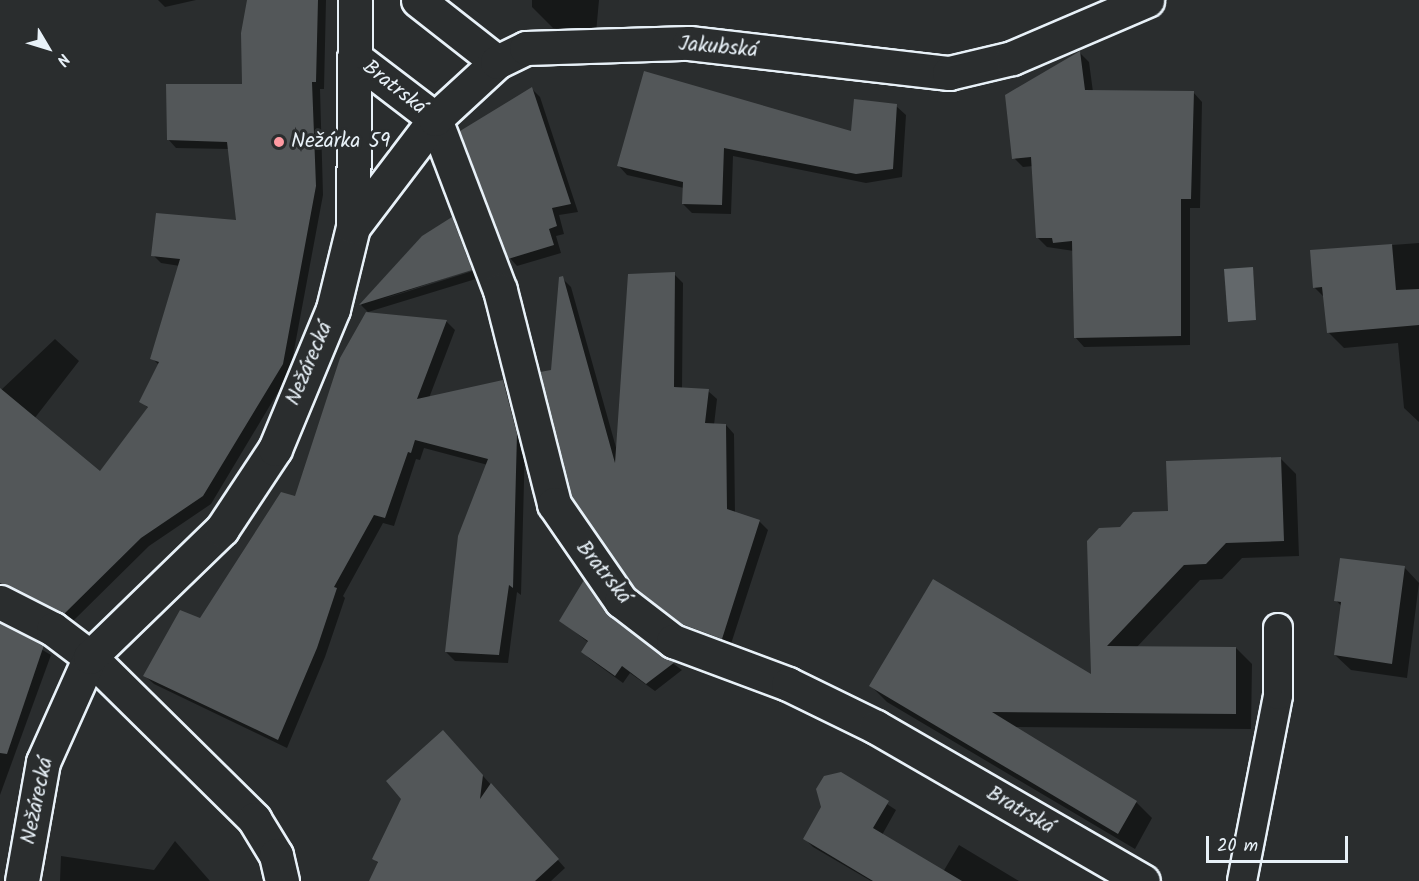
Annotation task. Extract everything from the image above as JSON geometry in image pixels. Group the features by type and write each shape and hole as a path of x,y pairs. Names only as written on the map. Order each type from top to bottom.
{"street":[{"name":"Nežárecká","path":"22,881 43,762 90,657 222,529 275,449 333,309 353,227 355,0"},
{"path":"418,0 497,62"},
{"name":"Jakubská","path":"353,227 435,119 497,62 526,48 689,43 949,73 1012,58 1147,0"},
{"name":"Bratrská","path":"354,57 435,119 500,290 554,504 621,601 673,641 788,684 876,727 1143,881"},
{"path":"0,602 53,629 90,657 254,819 276,855 282,881"}],"lane":[{"path":"1242,881 1278,695 1278,628"}],"shaded area":[{"path":"1253,267 1256,320 1228,322 1224,269"}],"building":[{"path":"247,0 318,0 316,82 312,82 316,186 283,364 203,496 141,538 64,614 0,583 0,388 100,471 148,407 139,402 159,362 150,359 180,259 151,256 156,213 236,220 227,142 167,140 166,84 242,84 241,33"},
{"path":"1080,51 1085,90 1194,91 1191,199 1181,199 1181,336 1074,338 1072,241 1053,243 1052,238 1036,238 1031,157 1012,159 1005,95"},
{"path":"644,71 851,131 854,99 897,104 893,169 856,174 724,148 722,205 682,204 683,182 617,166"},
{"path":"532,87 571,204 552,208 557,226 549,229 554,245 508,259 460,131"},
{"path":"452,217 472,270 359,305 422,236"},
{"path":"1392,244 1396,290 1419,289 1419,325 1327,333 1322,287 1313,288 1310,250"},
{"path":"675,272 674,387 709,389 705,423 726,424 727,509 760,520 722,639 682,624 635,588 571,496 540,372 551,370 559,277 563,276 615,463 628,274"},
{"path":"366,312 447,320 417,399 503,380 517,434 513,588 509,585 499,655 445,652 458,536 488,459 415,440 411,453 408,452 385,518 374,515 334,587 337,588 317,648 278,740 143,676 180,610 200,618 281,492 295,496 340,358"},
{"path":"1281,457 1284,541 1226,543 1206,564 1184,565 1107,646 1236,647 1236,714 992,712 1137,801 1118,834 869,686 933,579 1091,674 1087,541 1099,528 1120,527 1133,512 1168,511 1166,461"},
{"path":"1340,558 1405,566 1392,664 1334,655 1341,602 1334,601"},
{"path":"584,580 609,616 675,662 646,684 622,666 615,676 581,652 588,641 559,621"},
{"path":"0,623 44,645 7,754 0,753"},
{"path":"443,730 483,775 480,799 491,783 559,859 535,881 369,881 378,862 372,859 401,799 386,781"},
{"path":"841,772 889,801 873,828 962,881 873,881 803,839 821,807 816,789 824,776"}],"place":[{"name":"Nežárka 59","path":"279,142"}]}
